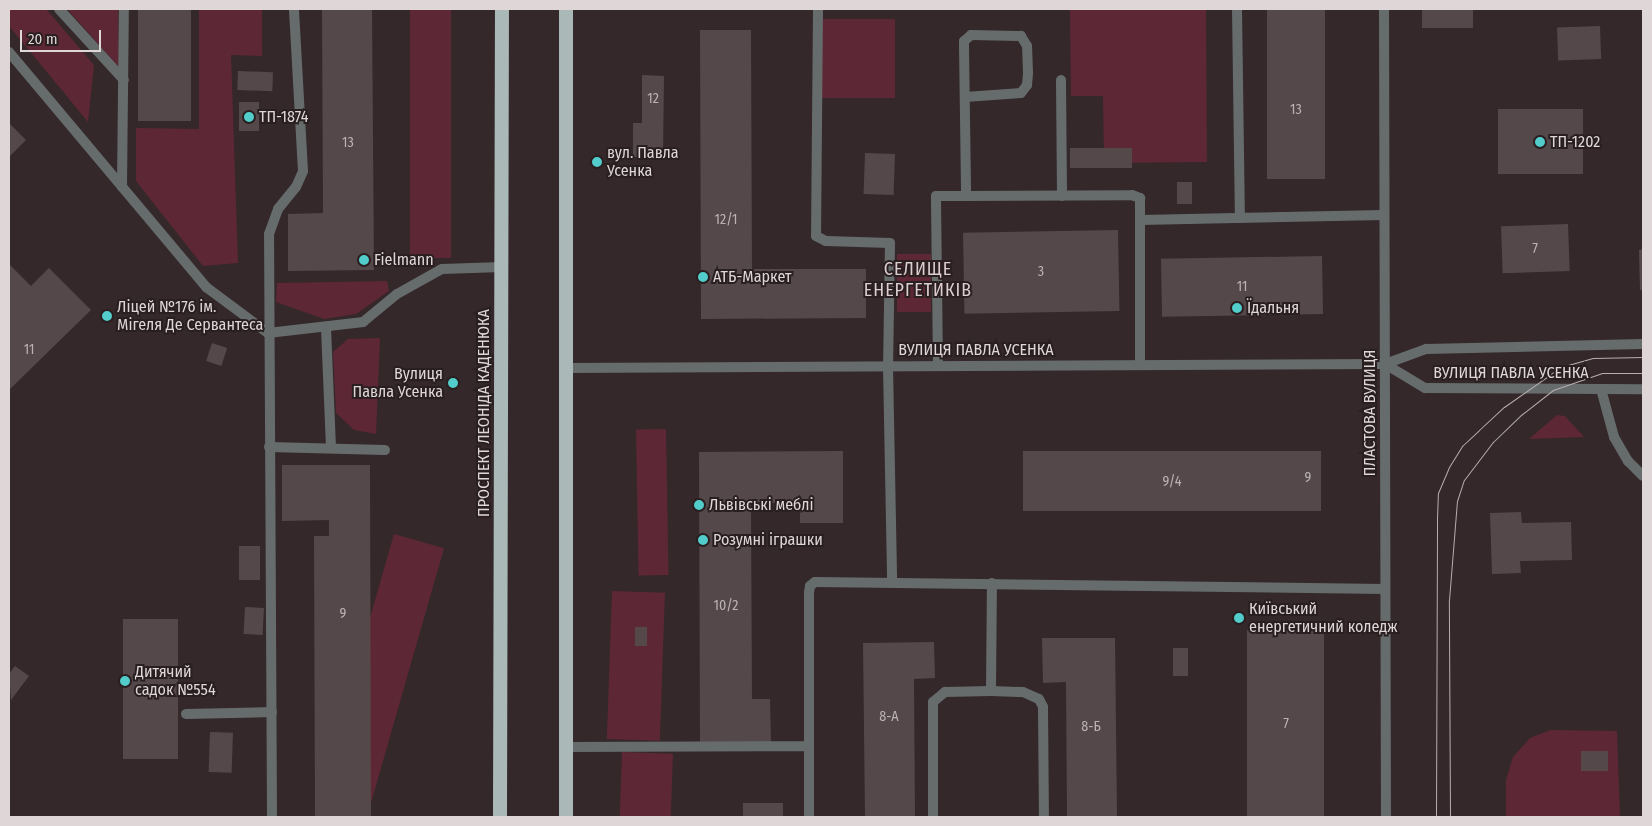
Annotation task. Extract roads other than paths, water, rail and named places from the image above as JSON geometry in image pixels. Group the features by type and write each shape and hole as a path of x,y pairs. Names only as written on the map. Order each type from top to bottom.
{"highway":[{"name":"ПРОСПЕКТ ЛЕОНІДА КАДЕНЮКА","path":"500,817 502,9"},
{"path":"566,9 566,817"}],"street":[{"path":"59,9 124,80"},
{"path":"122,187 124,9"},
{"path":"272,817 268,334 270,226 303,171 294,9"},
{"path":"818,9 815,229 819,240 890,243 888,366 892,582"},
{"path":"1237,9 1240,218"},
{"name":"ПЛАСТОВА ВУЛИЦЯ","path":"1384,9 1386,817"},
{"path":"965,97 1021,93 1027,85 1028,72 1027,46 1021,36 966,37 965,97 966,196"},
{"path":"9,52 206,287 268,334 363,322 397,294 442,269 502,267"},
{"path":"1061,80 1062,196"},
{"path":"938,366 936,196 1137,196 1140,202 1140,365"},
{"path":"1140,220 1384,215"},
{"path":"326,328 331,448"},
{"name":"ВУЛИЦЯ ПАВЛА УСЕНКА","path":"566,368 1385,364 1426,349 1643,344"},
{"name":"ВУЛИЦЯ ПАВЛА УСЕНКА","path":"1385,364 1425,388 1643,389"},
{"path":"1601,389 1614,437 1628,461 1643,476"},
{"path":"269,447 386,450"},
{"path":"809,817 810,586 823,581 1386,589"},
{"path":"992,584 992,691"},
{"path":"933,817 933,702 945,692 992,691 1023,692 1039,700 1043,707 1044,817"},
{"path":"186,714 272,712"},
{"path":"567,747 808,746"}],"tram line":[{"path":"1436,817 1437,519 1438,493 1449,467 1462,446 1504,407 1561,367 1593,358 1643,357"},
{"path":"1450,817 1449,600 1457,501 1464,480 1493,442 1521,415 1553,390 1602,373 1643,373"}],"place":[{"name":"ТП-1874","path":"249,117"},
{"name":"ТП-1202","path":"1540,142"},
{"name":"вул. Павла Усенка","path":"597,162"},
{"name":"Fielmann","path":"364,260"},
{"name":"АТБ-Маркет","path":"703,277"},
{"name":"Їдальня","path":"1237,308"},
{"name":"Ліцей №176 ім. Мігеля Де Сервантеса","path":"107,316"},
{"name":"Вулиця Павла Усенка","path":"453,383"},
{"name":"Львівські меблі","path":"699,505"},
{"name":"Розумні іграшки","path":"703,540"},
{"name":"Київський енергетичний коледж","path":"1239,618"},
{"name":"Дитячий садок №554","path":"125,681"}],"district":[{"name":"СЕЛИЩЕ ЕНЕРГЕТИКІВ","path":"918,280"}]}
